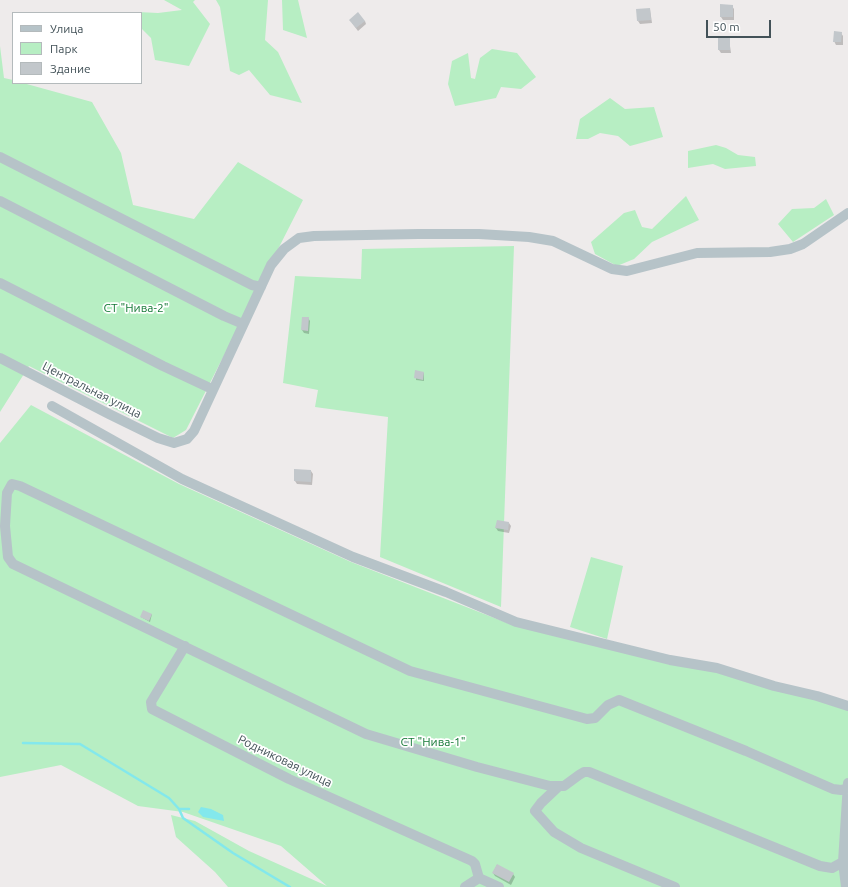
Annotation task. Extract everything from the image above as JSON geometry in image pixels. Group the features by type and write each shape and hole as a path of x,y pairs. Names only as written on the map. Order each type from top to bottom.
{"street":[{"path":"0,157 252,284 261,287"},
{"path":"0,202 224,316 243,324"},
{"path":"0,283 212,390 271,265 279,253 299,238 314,236 479,234 529,237 553,241 612,269 627,271 698,253 770,252 790,249 802,244 848,213"},
{"name":"Центральная улица","path":"0,358 158,438 174,443 187,439 194,431 212,390"},
{"path":"52,406 182,479 353,557 446,592 516,622 670,660 717,668 774,686 817,696 848,706"},
{"path":"843,862 832,868 820,866 589,772 584,772 568,784 559,786 477,767 366,734 13,564 8,557 5,526 7,492 12,484 20,486 177,559 344,642 410,671 587,719 595,718 608,705 619,700 746,750 833,789 841,790 848,788"},
{"name":"Родниковая улица","path":"185,646 151,702 152,710 289,779 475,864 479,878"},
{"path":"846,887 843,862 846,842 848,782"},
{"path":"559,786 541,803 536,811 554,832 581,848 675,887"},
{"path":"465,887 479,878 499,887"}],"green space":[{"path":"164,0 195,0 193,2 210,24 189,66 155,60 151,38 142,29 142,12 158,13 182,10"},
{"path":"216,0 268,0 265,40 278,52 302,103 270,95 249,70 239,75 230,71 220,7"},
{"path":"282,0 298,0 307,38 283,30"},
{"name":"СТ \"Нива-2\"","path":"0,46 4,78 12,80 12,84 27,84 92,102 121,153 133,205 194,219 238,162 303,200 186,430 173,438 29,366 0,412"},
{"path":"492,49 517,53 536,77 521,89 501,87 496,98 455,106 448,84 452,61 468,53 471,78 475,79 480,58"},
{"path":"610,98 625,109 654,107 663,137 630,146 618,136 600,133 588,139 576,139 580,119"},
{"path":"716,145 726,148 738,155 755,157 756,166 725,169 713,164 688,168 688,151"},
{"path":"686,196 699,220 652,242 634,259 617,266 595,254 591,242 624,213 635,210 642,227 652,229"},
{"path":"826,199 834,215 793,242 778,224 792,209 814,208"},
{"path":"514,246 501,607 380,557 388,417 315,407 318,390 283,383 295,276 361,279 362,249"},
{"name":"СТ \"Нива-1\"","path":"31,405 179,484 351,562 515,626 713,671 848,709 848,887 228,887 215,872 176,837 171,815 195,821 249,851 327,886 281,846 183,812 138,806 61,765 0,777 0,443"},
{"path":"591,557 623,566 607,639 570,627"}],"water":[{"path":"201,807 211,809 223,815 224,821 203,817 198,812"}],"building":[{"path":"720,4 733,5 733,17 720,17"},
{"path":"650,8 651,20 637,21 636,9"},
{"path":"358,12 365,21 356,28 349,20"},
{"path":"834,31 842,32 841,42 833,42"},
{"path":"718,38 730,38 730,50 718,50"},
{"path":"302,317 309,317 308,331 301,330"},
{"path":"415,370 424,372 423,380 414,378"},
{"path":"294,469 311,470 311,482 294,481"},
{"path":"497,520 509,522 508,530 495,528"},
{"path":"143,610 152,614 149,621 140,617"},
{"path":"497,864 514,873 509,882 492,873"}],"waterway":[{"path":"23,743 80,744 169,798 179,809 183,818 233,853 290,887"},
{"path":"179,809 189,809"}]}
